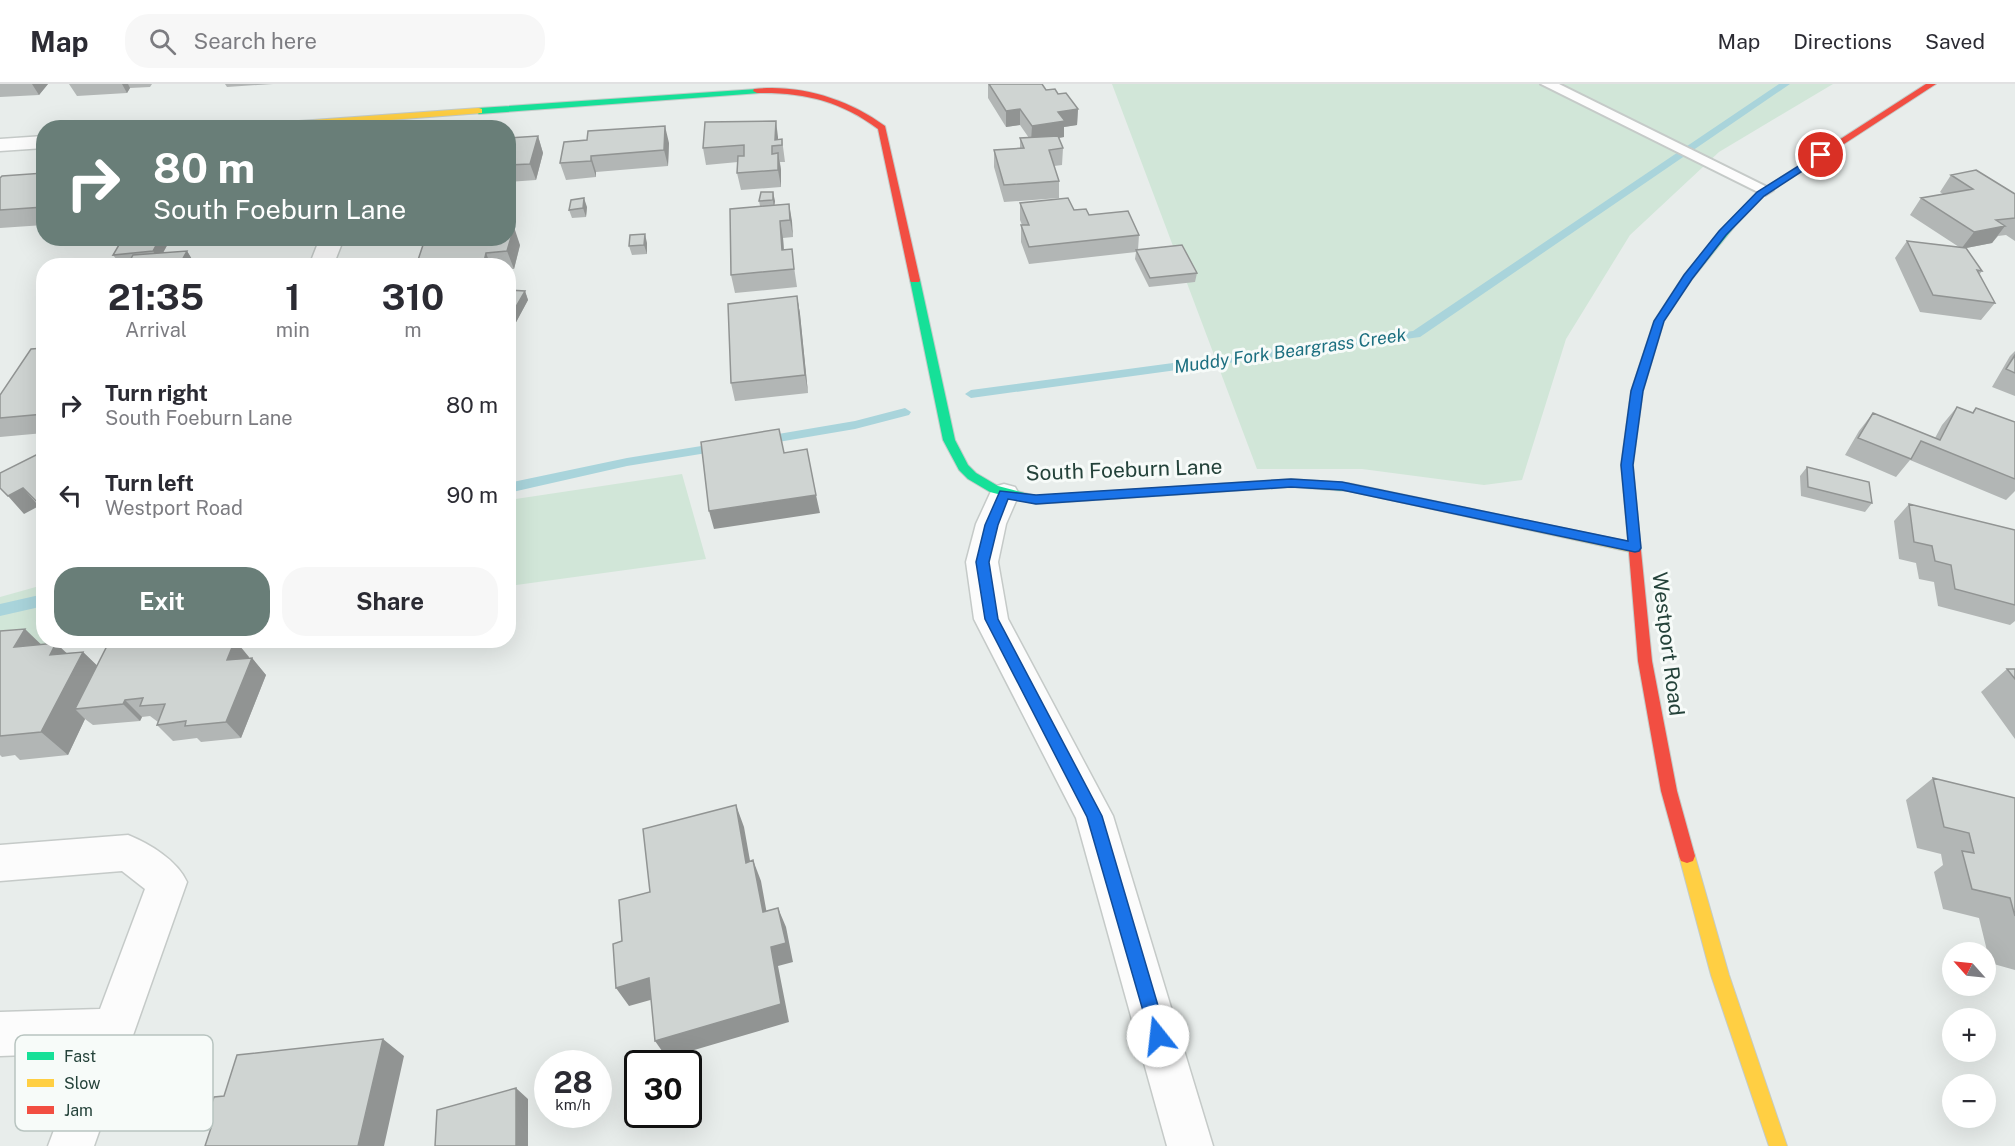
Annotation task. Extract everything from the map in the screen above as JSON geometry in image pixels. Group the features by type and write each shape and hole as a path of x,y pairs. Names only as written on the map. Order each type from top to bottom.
{"street":[{"name":"Westport Road","path":"1778,1146 1720,975 1669,791 1645,661 1627,465 1637,391 1659,321 1688,277 1722,233 1766,190 1932,84"},
{"name":"South Foeburn Lane","path":"416,120 776,90 824,96 850,104 868,114 882,128 949,440 955,456 965,471 977,482 1004,494 1036,500 1291,483 1342,486 1635,548"},
{"path":"0,145 36,143"},
{"path":"1004,494 991,525 982,562 992,619 1094,816 1190,1146"},
{"path":"0,863 128,854 167,882 110,1035"},
{"path":"0,1034 112,1030"},
{"path":"71,1146 76,1131"}],"lane":[{"path":"1548,84 1766,190"}],"green space":[{"path":"1112,84 1833,84 1719,152 1630,235 1566,339 1522,480 1484,485 1362,469 1257,469"},
{"path":"682,474 706,559 516,585 516,499"},
{"path":"36,587 36,648 48,648 0,654 0,597"}],"building":[{"path":"989,84 1042,84 1046,90 1055,89 1058,94 1066,93 1078,109 1058,112 1065,121 1032,126 1020,109 1006,111"},
{"path":"776,121 775,140 782,139 782,145 772,146 772,154 778,153 778,170 737,173 738,156 744,156 744,145 703,148 705,122"},
{"path":"665,126 664,150 591,156 591,161 560,163 564,142 587,140 588,131"},
{"path":"538,136 530,164 516,165 516,137"},
{"path":"1058,136 1063,148 1049,150 1059,181 1004,185 994,150 1024,148 1020,138"},
{"path":"1976,170 2015,194 2015,218 1996,220 2005,226 1974,232 1921,198 1973,189 1951,175"},
{"path":"36,174 36,208 0,210 0,178"},
{"path":"761,192 773,192 773,200 759,201"},
{"path":"584,198 583,208 569,210 571,200"},
{"path":"1068,198 1074,210 1086,209 1089,215 1128,211 1139,235 1029,247 1021,225 1029,225 1020,203"},
{"path":"789,204 790,220 780,221 782,250 792,249 794,269 731,275 730,209"},
{"path":"645,234 644,245 629,246 630,235"},
{"path":"1907,241 1966,248 1982,271 1977,270 1995,303 1933,295"},
{"path":"1182,245 1197,273 1150,278 1136,250"},
{"path":"118,246 156,246 153,251 113,255"},
{"path":"423,246 508,246 507,251 486,253 485,258 419,258"},
{"path":"187,251 183,258 131,258 133,255"},
{"path":"516,290 525,291 516,307"},
{"path":"797,296 805,375 731,383 728,304"},
{"path":"31,349 36,349 36,415 0,418 0,395"},
{"path":"2015,355 2015,373 2006,369"},
{"path":"1957,407 1973,413 1976,408 2015,422 2015,479 1921,441 1911,459 1858,438 1873,413 1940,440"},
{"path":"779,429 784,453 807,449 816,495 709,511 701,442"},
{"path":"36,455 36,501 23,488 8,496 0,488 0,473"},
{"path":"1807,467 1869,482 1872,503 1808,487"},
{"path":"1909,504 2015,530 2015,605 1955,589 1951,565 1935,561 1932,546 1914,542"},
{"path":"25,629 14,647 36,645 36,648 54,648 50,655 83,652 41,732 0,736 0,631"},
{"path":"106,648 232,648 227,660 252,658 226,722 185,726 186,721 157,725 165,704 140,706 143,698 125,700 123,704 75,709"},
{"path":"2007,669 2015,669 2015,679"},
{"path":"1933,778 2015,798 2015,916 2010,898 1972,889 1962,851 1974,853 1969,833 1944,827"},
{"path":"736,805 746,863 753,860 763,912 778,908 786,943 771,947 781,1004 655,1041 649,978 616,988 613,944 622,941 619,900 650,892 643,829"},
{"path":"383,1039 358,1146 205,1146 210,1131 213,1131 214,1097 224,1096 237,1055"},
{"path":"516,1088 516,1146 435,1146 437,1110"}],"waterway":[{"name":"Muddy Fork Beargrass Creek","path":"971,394 1416,334 1785,84"},
{"name":"Muddy Fork Beargrass Creek","path":"761,441 855,425 905,412"},
{"name":"Muddy Fork Beargrass Creek","path":"516,486 627,462 720,447"},
{"name":"Muddy Fork Beargrass Creek","path":"0,610 36,602"}],"traffic: fast":[{"path":"479,111 757,91"},
{"path":"1634,541 1627,465 1637,391 1659,321 1688,277 1729,227"},
{"path":"915,280 949,440 963,467 972,476 994,489 1036,500 1291,483 1348,487"}],"traffic: slow":[{"path":"354,120 479,111"},
{"path":"1348,487 1635,548"},
{"path":"1687,856 1720,975 1778,1146"}],"traffic: jam":[{"path":"1729,227 1761,194 1932,84"},
{"path":"757,91 791,91 823,97 854,109 882,128 915,280"},
{"path":"1634,541 1645,661 1669,791 1687,856"}],"route":[{"path":"1158,1036 1094,816 992,619 982,562 991,525 1004,494 1036,500 1291,483 1342,486 1635,548 1627,465 1637,391 1659,321 1688,277 1722,233 1761,194 1821,155"}]}
